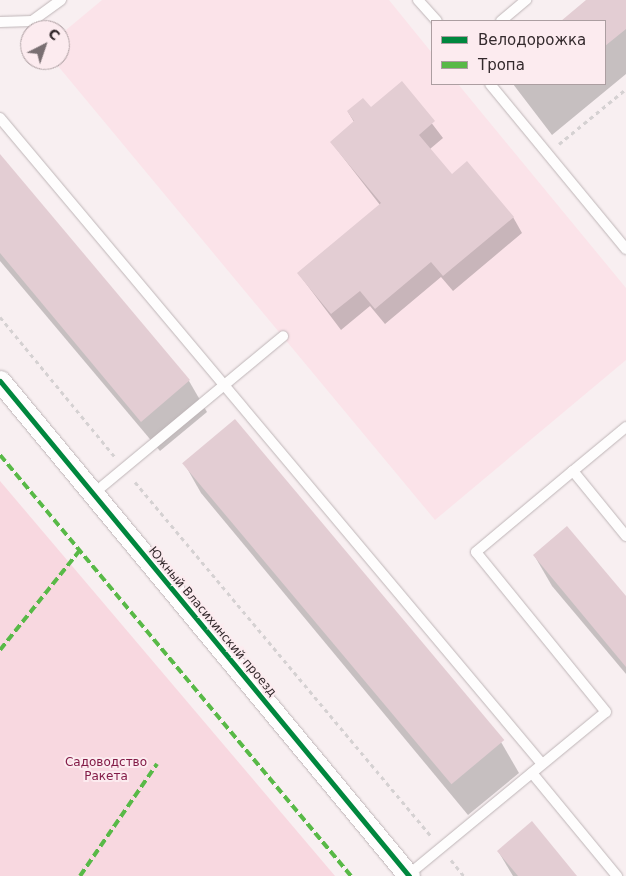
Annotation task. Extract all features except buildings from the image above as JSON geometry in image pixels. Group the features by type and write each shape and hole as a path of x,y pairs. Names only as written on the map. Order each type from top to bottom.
{"street":[{"name":"Южный Власихинский проезд","path":"0,382 409,876"}],"lane":[{"path":"0,22 32,21 61,0"},
{"path":"418,0 436,20"},
{"path":"502,20 526,0"},
{"path":"491,85 626,249"},
{"path":"0,118 226,384 542,764"},
{"path":"93,494 282,336"},
{"path":"409,876 606,712 476,552 626,427"},
{"path":"573,471 626,536"},
{"path":"532,773 617,876"}],"path":[{"path":"565,151 559,144 626,89"},
{"path":"0,317 464,876"}],"shaded area":[{"path":"102,0 389,0 431,52 431,85 459,85 626,288 626,360 435,520 61,70 70,70 70,27"}],"green space":[{"name":"Садоводство Ракета","path":"0,481 335,876 0,876"}],"marked path":[{"path":"0,455 351,876"},
{"path":"0,650 80,550"},
{"path":"80,876 157,764"}],"cycle path":[{"path":"0,381 409,876"}]}
